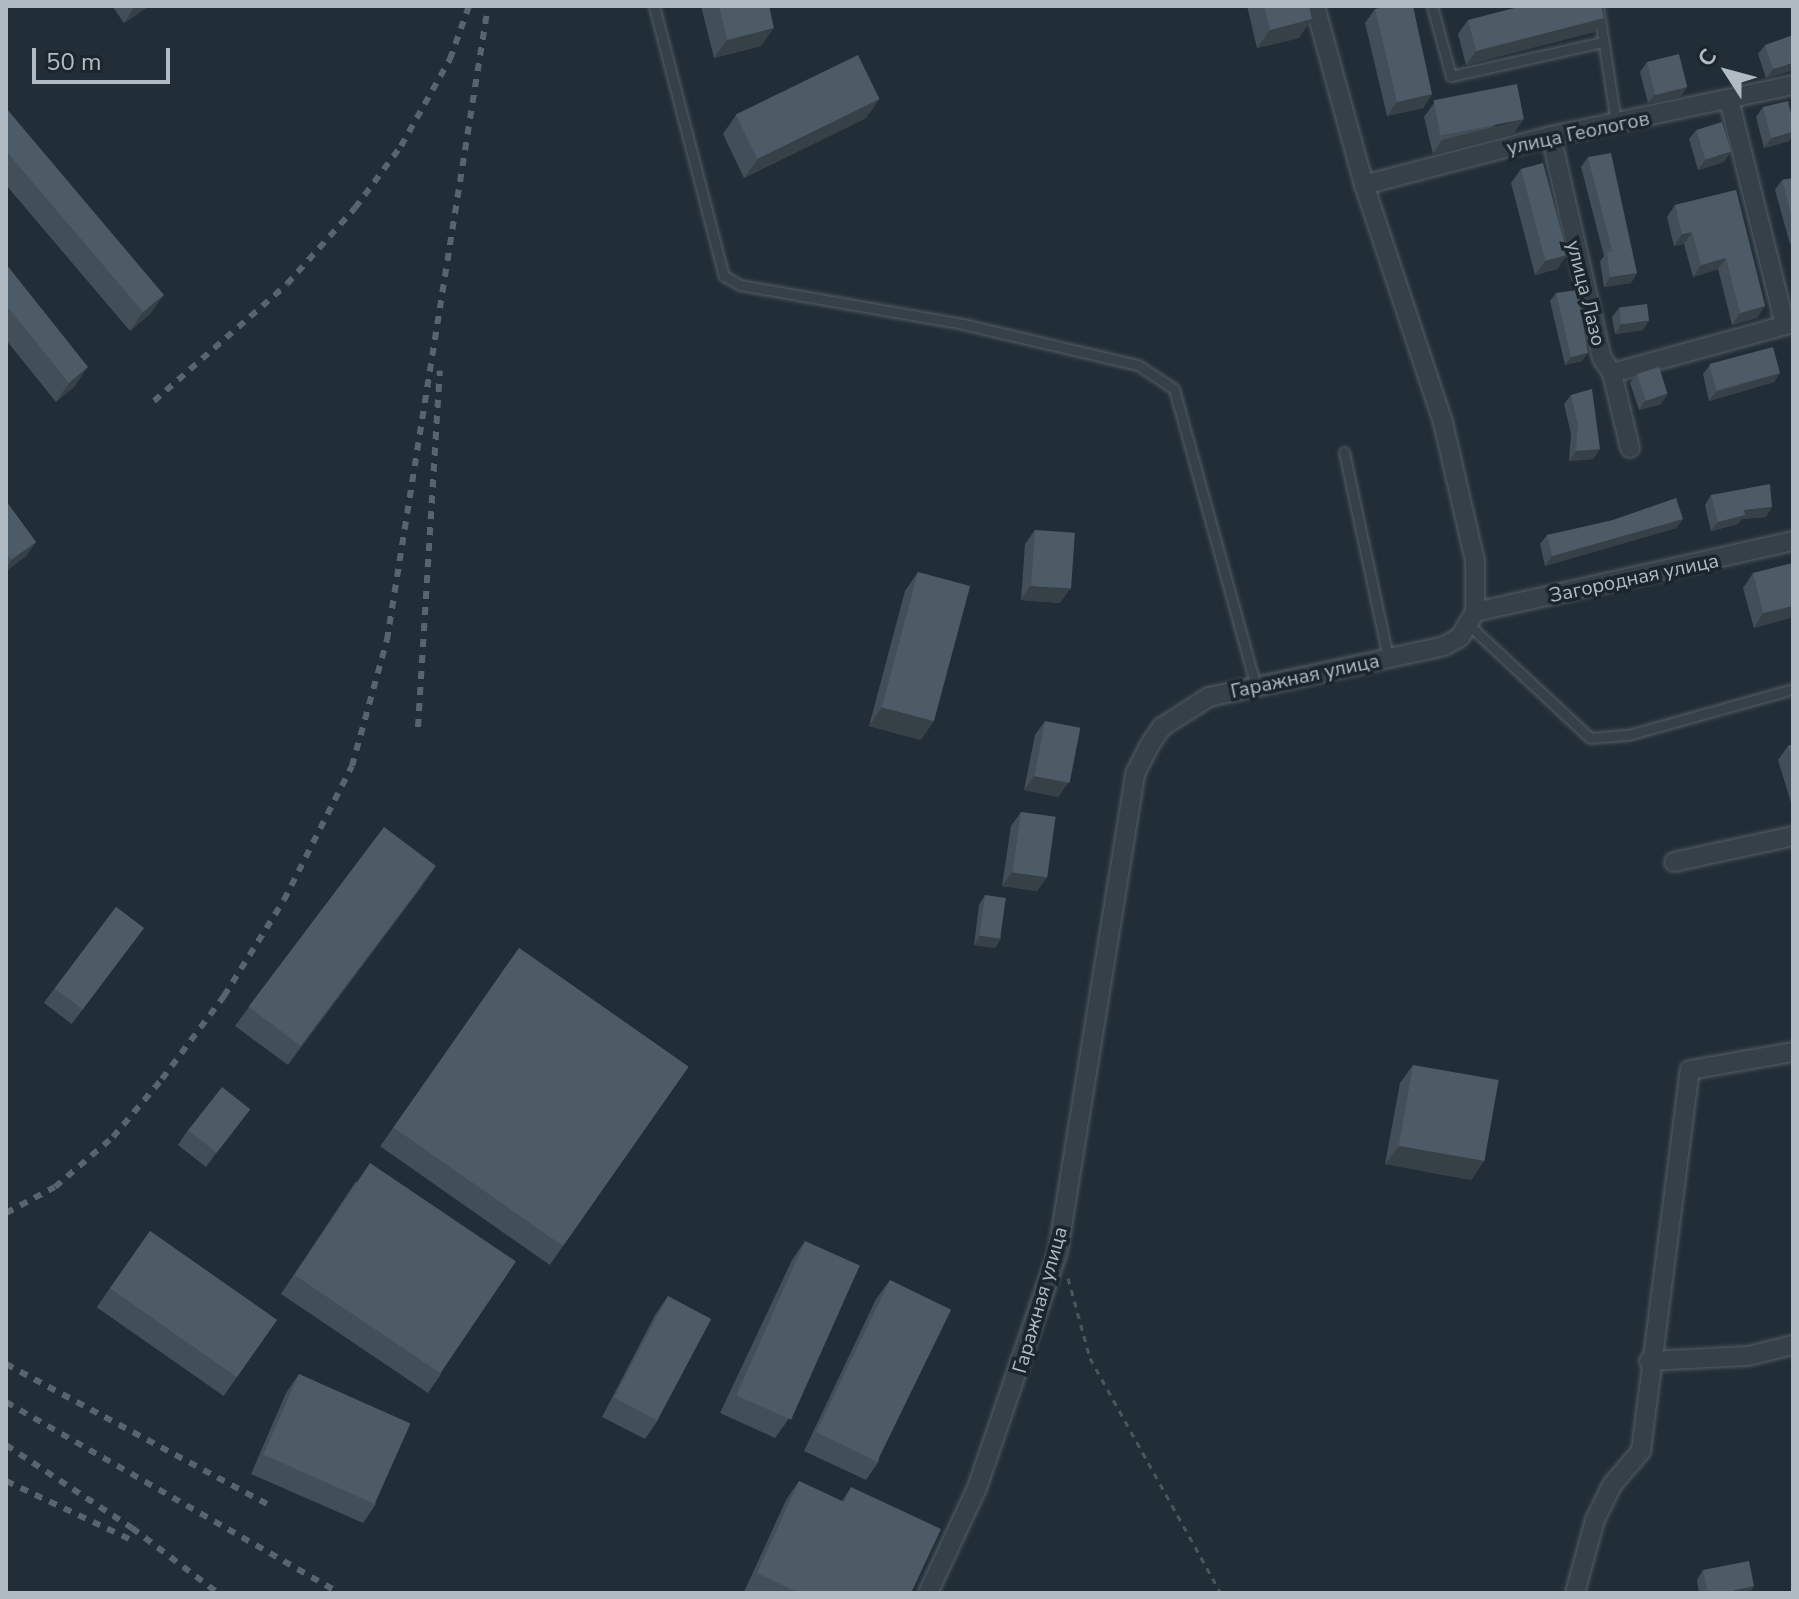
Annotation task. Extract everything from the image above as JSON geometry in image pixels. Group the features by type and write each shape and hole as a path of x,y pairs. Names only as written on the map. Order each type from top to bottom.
{"street":[{"path":"1315,6 1364,185 1443,422 1475,561 1472,619"},
{"name":"улица Геологов","path":"1364,185 1551,136 1616,125 1793,85"},
{"path":"1612,373 1789,324 1729,100"},
{"name":"улица Лазо","path":"1551,136 1602,358 1612,373 1630,448"},
{"name":"Загородная улица","path":"1472,619 1793,541"},
{"name":"Гаражная улица","path":"928,1593 977,1488 1058,1251 1136,772 1162,727 1181,712 1255,684 1444,646 1472,619"},
{"path":"1674,862 1793,836"},
{"path":"1575,1593 1595,1520 1612,1485 1641,1451 1649,1361 1690,1070 1793,1052"},
{"path":"1649,1361 1748,1356 1793,1345"}],"lane":[{"path":"654,6 724,276 740,285 963,324 1138,365 1174,389 1255,684"},
{"path":"1432,6 1451,76 1603,42"},
{"path":"1598,6 1616,125"},
{"path":"1344,452 1388,658"},
{"path":"1472,619 1590,738 1628,735 1793,689"}],"path":[{"path":"1058,1251 1090,1358 1221,1593"}],"building":[{"path":"719,6 769,6 774,28 727,40"},
{"path":"1264,6 1309,6 1312,19 1270,30"},
{"path":"1413,6 1432,94 1397,102 1375,9"},
{"path":"1522,6 1601,6 1604,18 1476,51 1468,20"},
{"path":"1793,35 1793,63 1773,69 1765,45"},
{"path":"1679,54 1687,87 1655,95 1647,62"},
{"path":"858,55 879,99 757,159 736,115"},
{"path":"1517,84 1524,119 1440,136 1434,100"},
{"path":"1788,101 1793,132 1771,138 1763,107"},
{"path":"6,108 164,295 143,312 6,151"},
{"path":"1722,122 1731,152 1705,160 1696,130"},
{"path":"1611,153 1637,273 1610,277 1607,252 1612,251 1588,157"},
{"path":"1543,163 1568,255 1545,261 1521,169"},
{"path":"1793,178 1793,221 1782,180"},
{"path":"1736,190 1765,306 1740,313 1726,258 1701,265 1692,232 1682,234 1675,205"},
{"path":"6,264 88,367 69,383 6,305"},
{"path":"1577,290 1588,353 1571,357 1556,293"},
{"path":"1647,304 1649,321 1621,324 1619,307"},
{"path":"1773,347 1780,373 1716,390 1709,364"},
{"path":"1659,367 1668,394 1646,401 1637,374"},
{"path":"1592,389 1600,449 1576,451 1578,425 1571,395"},
{"path":"1770,484 1772,507 1744,510 1745,515 1718,522 1711,495"},
{"path":"1676,498 1683,519 1552,556 1547,535 1613,520"},
{"path":"6,501 36,542 11,560 6,553"},
{"path":"1035,530 1075,533 1071,589 1031,586"},
{"path":"1793,563 1793,606 1763,613 1753,573"},
{"path":"918,572 970,586 934,721 882,707"},
{"path":"1045,721 1080,728 1070,783 1034,776"},
{"path":"1793,744 1793,762 1788,746"},
{"path":"1021,812 1056,817 1047,877 1013,872"},
{"path":"384,827 436,866 301,1046 249,1007"},
{"path":"985,895 1006,898 1000,939 979,936"},
{"path":"116,907 144,928 83,1010 55,988"},
{"path":"519,948 689,1067 563,1246 393,1127"},
{"path":"1413,1065 1499,1080 1484,1161 1399,1146"},
{"path":"222,1087 250,1109 217,1153 188,1130"},
{"path":"370,1163 516,1261 440,1373 295,1275"},
{"path":"150,1231 277,1320 237,1377 110,1288"},
{"path":"805,1241 860,1265 791,1420 736,1395"},
{"path":"890,1280 951,1310 877,1462 816,1432"},
{"path":"668,1296 711,1319 657,1421 614,1398"},
{"path":"299,1374 410,1424 375,1504 263,1454"},
{"path":"799,1481 844,1502 851,1487 941,1529 911,1593 799,1593 757,1573"},
{"path":"1749,1561 1754,1586 1734,1590 1735,1593 1708,1593 1703,1570"}],"railway":[{"path":"154,401 287,284 355,208 401,146 450,59 469,6"},
{"path":"6,1213 55,1187 113,1137 162,1079 224,996 284,900 352,766 387,640 488,6"},
{"path":"418,727 440,371"},
{"path":"6,1364 267,1504"},
{"path":"6,1402 339,1593"},
{"path":"6,1445 132,1528 218,1593"},
{"path":"6,1481 129,1539"}]}
